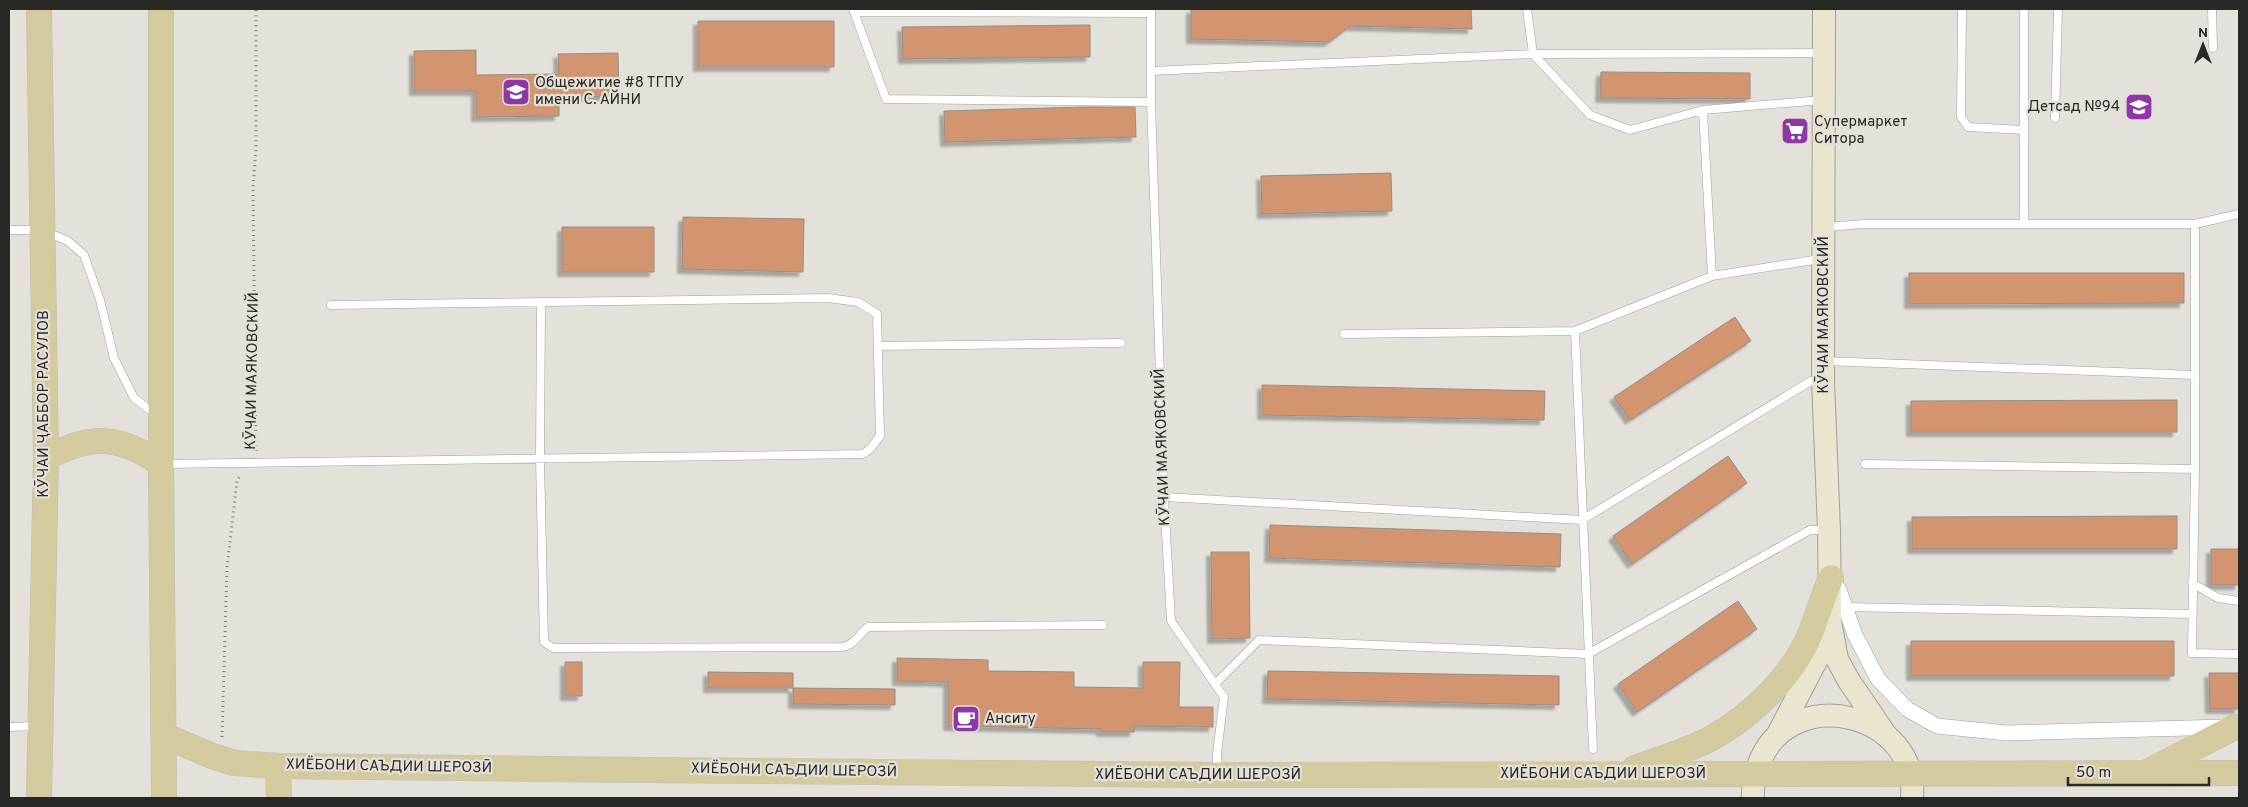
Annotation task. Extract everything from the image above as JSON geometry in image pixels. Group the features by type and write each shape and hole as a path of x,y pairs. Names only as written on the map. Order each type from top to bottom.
{"main road":[{"name":"КӮЧАИ ҶАББОР РАСУЛОВ","path":"39,9 46,458 39,798"},
{"path":"161,9 161,464 164,798"},
{"path":"46,458 68,446 91,441 118,443 140,449 161,464"},
{"path":"1622,774 1710,738 1752,710 1780,684 1811,632 1820,602 1831,578"},
{"path":"2146,773 2237,727"},
{"name":"ХИЁБОНИ САЪДИИ ШЕРОЗӢ","path":"163,735 212,756 234,763 278,766 1218,776 1755,773 1911,786 2046,771 2239,773"},
{"path":"278,766 279,798"}],"street":[{"name":"КӮЧАИ МАЯКОВСКИЙ","path":"1824,9 1825,228 1823,259 1823,371 1831,578 1837,659 1849,681 1885,734 1901,752 1911,786"},
{"name":"КӮЧАИ МАЯКОВСКИЙ","path":"1753,798 1755,773 1763,754 1776,738 1819,656 1835,612"},
{"path":"1835,612 1855,635 1878,679 1907,709 1937,726 2008,733 2237,727"},
{"name":"КӮЧАИ МАЯКОВСКИЙ","path":"1776,738 1802,721 1818,716 1842,715 1865,722 1885,734"}],"lane":[{"path":"1527,9 1533,54 1590,115 1630,130 1702,110 1824,100"},
{"path":"1962,9 1961,117 1968,127 2024,130"},
{"path":"2024,9 2024,224"},
{"path":"2055,118 2058,9"},
{"path":"2212,9 2213,48"},
{"path":"1151,11 854,10 886,99 1152,102"},
{"name":"КӮЧАИ МАЯКОВСКИЙ","path":"1151,11 1164,498 1171,621 1224,697 1217,752 1218,776"},
{"path":"1152,71 1533,54 1824,53"},
{"path":"1702,110 1712,276"},
{"path":"1825,228 1863,224 2195,224 2239,214"},
{"path":"2195,224 2195,468 2192,653 2239,654"},
{"path":"9,230 42,230 68,241 84,255 100,300 114,358 134,398 161,418"},
{"path":"1344,334 1574,331 1712,276 1811,259 1823,259"},
{"path":"161,464 863,454 870,449 880,436 877,314 858,302 828,298 331,305"},
{"path":"541,302 540,459 544,642 553,648 842,647 854,642 868,627 1103,625"},
{"path":"1574,331 1593,749"},
{"path":"878,346 1121,343"},
{"path":"1164,498 1582,520 1811,381 1823,371 2195,375"},
{"path":"1865,464 2195,468"},
{"path":"1215,684 1259,640 1588,654 1810,530 1829,530"},
{"path":"2192,583 2218,598 2239,601"},
{"path":"1835,612 2192,614"},
{"path":"9,727 40,726"}],"path":[{"name":"КӮЧАИ МАЯКОВСКИЙ","path":"222,747 227,568 238,480 256,452 253,188 256,148 256,9"}],"building":[{"path":"1191,9 1471,9 1472,29 1350,26 1329,42 1191,39"},
{"path":"698,21 834,21 834,67 698,67"},
{"path":"1090,25 1090,57 903,59 902,27"},
{"path":"476,50 476,75 559,74 558,54 618,53 619,96 559,97 559,116 476,117 476,91 414,91 414,51"},
{"path":"1601,72 1750,73 1750,99 1600,98"},
{"path":"1135,107 1136,137 945,142 944,111"},
{"path":"1391,173 1392,211 1262,214 1261,176"},
{"path":"683,217 804,219 803,272 682,269"},
{"path":"562,227 654,227 654,272 562,272"},
{"path":"1909,273 2184,273 2184,303 1909,304"},
{"path":"1735,317 1751,341 1630,420 1614,397"},
{"path":"1262,385 1545,391 1544,420 1262,415"},
{"path":"2177,400 2177,432 1911,432 1911,401"},
{"path":"1728,456 1747,483 1632,564 1613,536"},
{"path":"2177,516 2177,549 1912,549 1912,517"},
{"path":"1270,525 1561,534 1560,567 1269,558"},
{"path":"2211,549 2239,549 2239,585 2211,585"},
{"path":"1211,552 1249,552 1250,638 1212,639"},
{"path":"1738,601 1757,629 1637,712 1618,684"},
{"path":"1911,641 2174,641 2174,676 1911,676"},
{"path":"897,658 988,660 988,671 1074,672 1074,687 1143,688 1143,662 1180,662 1179,707 1213,707 1213,727 1134,726 1134,732 1101,732 1101,729 948,726 948,682 897,681"},
{"path":"565,662 582,662 582,696 565,696"},
{"path":"1268,671 1559,676 1559,705 1267,699"},
{"path":"708,672 793,673 793,688 708,688"},
{"path":"2209,673 2239,673 2239,709 2210,709"},
{"path":"793,688 895,689 895,705 793,704"}],"place":[{"name":"Общежитие #8 ТГПУ имени С. АЙНИ","path":"516,92"},
{"name":"Детсад №94","path":"2139,107"},
{"name":"Супермаркет Ситора","path":"1795,131"},
{"name":"Анситу","path":"966,719"}]}
